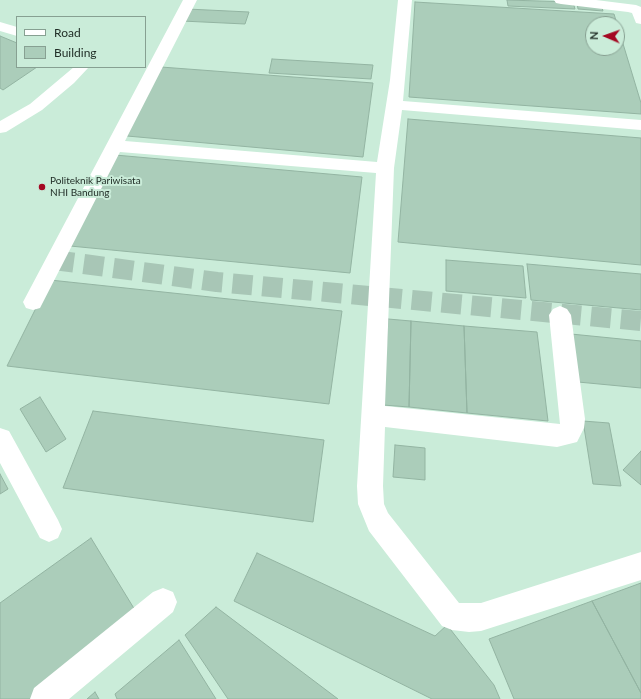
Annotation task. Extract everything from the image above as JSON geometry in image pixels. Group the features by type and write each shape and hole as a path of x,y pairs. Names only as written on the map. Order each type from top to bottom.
{"lane":[{"path":"33,302 190,0"},
{"path":"405,0 394,105 385,168 370,486 371,504 378,522 452,616 469,618 481,617 641,566"},
{"path":"560,0 631,8 638,11 641,20"},
{"path":"0,26 16,32"},
{"path":"0,116 24,102 64,68"},
{"path":"0,128 36,107 69,80 81,68"},
{"path":"394,105 641,125"},
{"path":"113,146 385,168"},
{"path":"374,415 557,436 568,434 572,428 573,419 560,315"},
{"path":"0,439 49,529"},
{"path":"45,699 163,602"}],"building":[{"path":"507,0 573,2 575,9 508,6"},
{"path":"415,2 614,14 615,16 585,16 585,56 625,56 625,50 641,103 641,114 409,97"},
{"path":"577,3 601,5 603,11 578,9"},
{"path":"187,9 249,12 245,24 182,21"},
{"path":"0,36 16,43 16,68 36,68 3,90 0,88"},
{"path":"272,59 373,65 371,79 269,73"},
{"path":"161,67 373,83 363,157 127,136"},
{"path":"408,119 641,138 641,265 398,242"},
{"path":"115,155 362,177 350,273 70,246"},
{"path":"446,260 523,266 526,298 446,291"},
{"path":"527,264 641,274 641,310 531,300"},
{"path":"50,280 342,311 329,404 7,366"},
{"path":"388,319 411,321 409,407 383,405"},
{"path":"411,321 464,326 467,413 409,407"},
{"path":"464,326 537,332 548,421 467,413"},
{"path":"571,334 641,341 641,388 578,382"},
{"path":"40,397 66,439 46,452 20,409"},
{"path":"93,411 324,440 313,522 63,488"},
{"path":"583,421 609,423 621,486 593,484"},
{"path":"395,445 425,448 425,480 393,477"},
{"path":"641,451 641,485 623,470"},
{"path":"0,474 8,489 0,494"},
{"path":"91,538 138,615 33,699 0,699 0,603"},
{"path":"257,553 435,636 447,625 494,685 500,699 432,699 234,601"},
{"path":"641,583 641,693 592,601"},
{"path":"592,601 641,693 641,699 514,699 489,639"},
{"path":"216,607 338,699 228,699 185,635"},
{"path":"179,640 216,699 117,699 115,694"},
{"path":"95,692 99,699 87,699"}],"tunnel":[{"path":"54,260 217,282 641,321"}],"place":[{"name":"Politeknik Pariwisata NHI Bandung","path":"42,187"}]}
